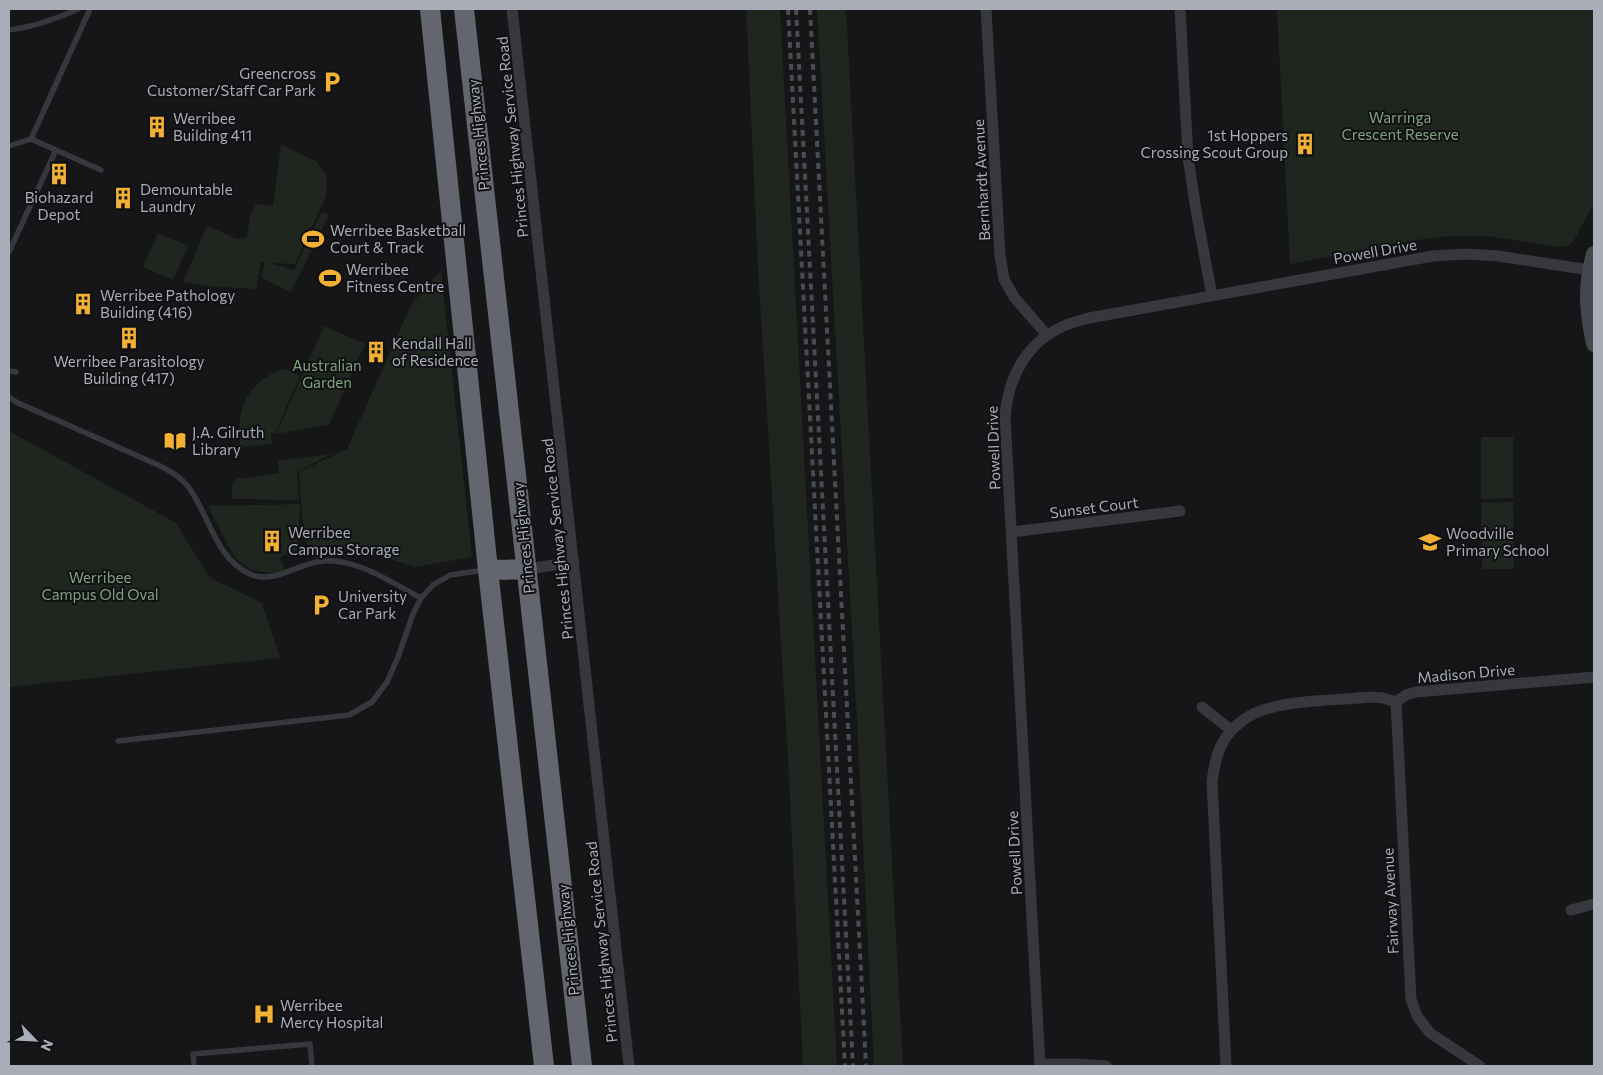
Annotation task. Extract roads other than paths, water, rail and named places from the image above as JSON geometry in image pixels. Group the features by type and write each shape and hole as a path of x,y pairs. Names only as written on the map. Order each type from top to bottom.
{"highway":[{"name":"Princes Highway","path":"464,9 582,1066"},
{"path":"428,14 544,1066"},
{"path":"488,570 527,570"}],"street":[{"name":"Princes Highway Service Road","path":"512,9 629,1066"},
{"name":"Bernhardt Avenue","path":"986,9 1000,255 1004,279 1014,297 1047,335"},
{"path":"1180,9 1188,157 1212,296"},
{"name":"Powell Drive","path":"1040,1065 1005,417 1012,381 1021,364 1034,347 1047,335 1067,324 1089,318 1434,256 1466,254 1592,262"},
{"path":"1592,262 1587,300 1594,344"},
{"name":"Sunset Court","path":"1012,532 1180,511"},
{"path":"527,570 574,562"},
{"name":"Madison Drive","path":"1396,702 1406,695 1416,692 1594,677"},
{"path":"1226,1066 1212,781 1215,760 1222,743 1232,730 1247,717 1263,710 1289,704 1370,697 1396,702"},
{"name":"Fairway Avenue","path":"1396,702 1411,999 1417,1016 1430,1033 1480,1066"},
{"path":"1202,706 1232,730"},
{"path":"1571,910 1594,904"},
{"path":"1040,1065 1078,1064 1106,1066"}],"lane":[{"path":"9,30 55,19 78,9"},
{"path":"32,139 90,9"},
{"path":"9,146 32,139 101,170"},
{"path":"9,252 56,150"},
{"path":"9,371 16,372"},
{"path":"9,397 16,402 171,472 186,484 199,504 226,556 251,575 270,578 322,560 349,562 422,598"},
{"path":"118,741 349,715 372,702 387,682 398,657 412,614 432,585 450,575 488,570"},
{"path":"194,1066 193,1054 310,1044 312,1066"}],"railway":[{"path":"788,9 845,1066"},
{"path":"796,9 853,1066"},
{"path":"810,9 866,1066"}],"place":[{"name":"Greencross Customer/Staff Car Park","path":"332,82"},
{"name":"Werribee Building 411","path":"157,127"},
{"name":"1st Hoppers Crossing Scout Group","path":"1305,144"},
{"name":"Biohazard Depot","path":"59,174"},
{"name":"Demountable Laundry","path":"123,198"},
{"name":"Werribee Basketball Court & Track","path":"313,239"},
{"name":"Werribee Fitness Centre","path":"330,278"},
{"name":"Werribee Pathology Building (416)","path":"83,304"},
{"name":"Werribee Parasitology Building (417)","path":"129,338"},
{"name":"Kendall Hall of Residence","path":"376,352"},
{"name":"J.A. Gilruth Library","path":"175,441"},
{"name":"Werribee Campus Storage","path":"272,541"},
{"name":"Woodville Primary School","path":"1430,542"},
{"name":"University Car Park","path":"321,605"},
{"name":"Werribee Mercy Hospital","path":"264,1014"}],"park label":[{"name":"Warringa Crescent Reserve","path":"1400,126"},
{"name":"Australian Garden","path":"327,374"},
{"name":"Werribee Campus Old Oval","path":"100,586"}]}
